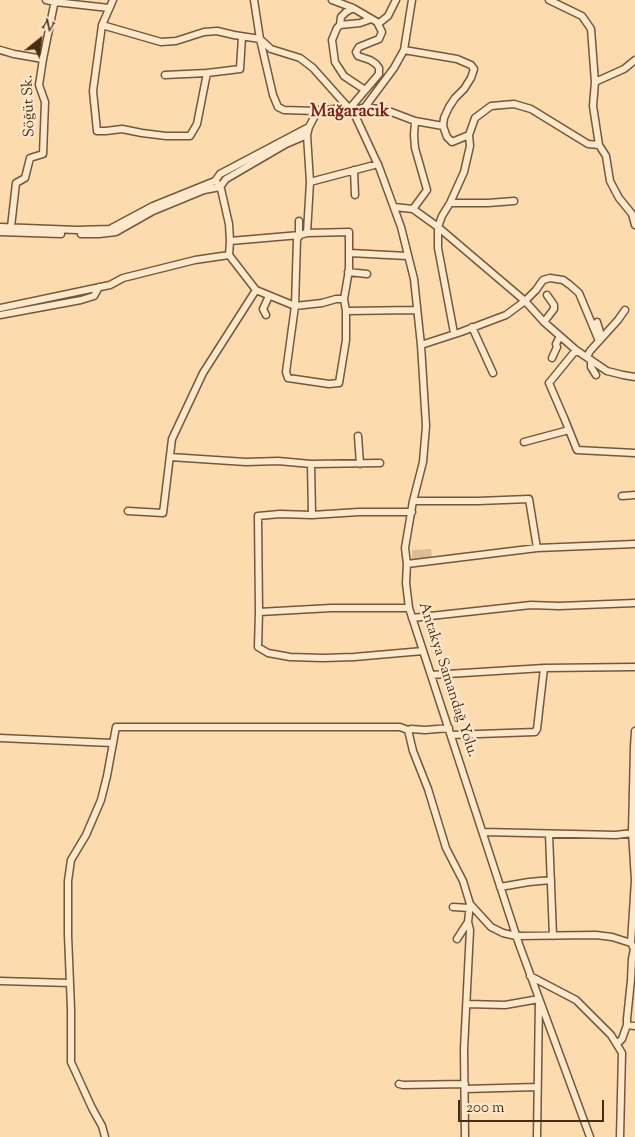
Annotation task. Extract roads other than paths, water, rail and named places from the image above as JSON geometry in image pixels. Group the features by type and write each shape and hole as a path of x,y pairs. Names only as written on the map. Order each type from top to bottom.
{"street":[{"path":"46,0 109,8"},
{"path":"113,0 102,25 93,91 97,131 122,129 166,136 190,136 197,124 207,74"},
{"path":"254,0 260,39 273,95 278,107 284,110 365,107 386,110 415,121 442,126"},
{"path":"332,0 353,8 377,22 382,32 378,39 359,47 356,52 358,56 370,60 380,68 379,74 349,108"},
{"path":"378,24 388,16 396,0"},
{"path":"365,107 394,68 404,50 412,0"},
{"path":"550,0 582,16 591,29 595,82 593,106 599,145 606,156 610,181 619,198 633,213 635,224"},
{"name":"Söğüt Sk.","path":"10,227 16,183 25,178 30,158 43,154 45,102 39,84 55,1"},
{"path":"353,8 341,17 340,25 332,40 335,62 344,76 365,90"},
{"path":"340,25 371,19"},
{"path":"102,25 161,42 176,41 204,32 217,31 260,39"},
{"path":"165,75 207,74 240,69 242,37"},
{"name":"Antakya Samandağ Yolu.","path":"260,39 271,49 300,58 313,68 349,108 378,164 401,227 414,279 421,345 426,426 422,462 405,548 407,564 406,583 412,618 516,936 590,1137"},
{"path":"0,50 43,59"},
{"path":"404,50 457,59 471,65 474,69 472,78 449,106 442,126 447,137 452,142 469,135"},
{"path":"595,82 624,69 635,60"},
{"path":"454,334 438,248 438,227 464,172 470,146 469,135 475,118 491,106 514,104 531,109 588,144 599,145"},
{"path":"230,241 302,235 349,232 350,253 344,299 346,340 339,383 330,384 288,378 286,372 295,306 296,239 302,235 310,182 307,135 318,110"},
{"path":"413,209 427,190 414,148 415,121"},
{"path":"218,184 220,174 309,127"},
{"path":"0,232 99,234 116,232 153,211 218,184 286,144 307,135"},
{"path":"310,182 378,164"},
{"path":"354,170 355,195"},
{"path":"0,227 77,230 110,229 153,206 218,184"},
{"path":"218,184 222,188 229,224 229,255 256,290 295,306 322,304 336,299 344,299"},
{"path":"450,203 514,201"},
{"path":"394,207 413,209 438,227 525,301 544,322 576,350 607,370 623,376 635,377"},
{"path":"299,221 302,235"},
{"path":"350,253 408,256"},
{"path":"0,308 110,285 123,278 195,260 229,255"},
{"path":"348,272 367,274"},
{"path":"421,345 506,314 525,301 543,280 550,278 563,280 570,284 579,294 597,338"},
{"path":"0,315 81,300 94,296 99,287"},
{"path":"128,511 163,513 172,439 203,373 256,290"},
{"path":"544,322 554,309 554,304 546,295"},
{"path":"266,315 264,309 269,296"},
{"path":"346,311 416,310"},
{"path":"591,344 618,320 625,310"},
{"path":"596,374 591,367 589,358 590,351 600,332 597,322"},
{"path":"472,327 493,373"},
{"path":"552,358 560,336"},
{"path":"576,350 549,383 577,450 635,453"},
{"path":"524,442 569,430"},
{"path":"358,436 360,464"},
{"path":"170,457 246,462 380,464"},
{"path":"311,464 312,515"},
{"path":"622,496 635,495"},
{"path":"413,501 529,499 537,548"},
{"path":"412,512 258,516 258,647 268,653 290,657 323,658 423,651"},
{"path":"407,564 537,548 635,544"},
{"path":"412,618 531,605 559,606 635,603"},
{"path":"259,612 331,608 410,608"},
{"path":"431,675 544,668 635,667"},
{"path":"104,1137 102,1126 71,1062 68,881 71,860 86,835 101,800 116,727 400,727 408,730 535,732 537,729 544,668"},
{"path":"408,730 413,751 428,789 446,848 464,881 470,906 464,1049 465,1137"},
{"path":"616,1044 622,1039 627,1026 634,949 632,943 635,880 633,832 635,732"},
{"path":"0,738 112,743"},
{"path":"482,832 616,835 633,832"},
{"path":"549,834 553,936"},
{"path":"500,887 551,880"},
{"path":"453,907 470,906 491,927 503,933 516,936 596,935 612,937 632,943"},
{"path":"457,939 468,922"},
{"path":"530,976 576,1000 611,1035 622,1052 620,1137"},
{"path":"0,981 70,983"},
{"path":"467,1004 505,1004 539,999 537,1137"},
{"path":"627,1026 635,1026"},
{"path":"399,1084 537,1087"}],"district":[{"name":"Mağaracık","path":"350,113"}]}
